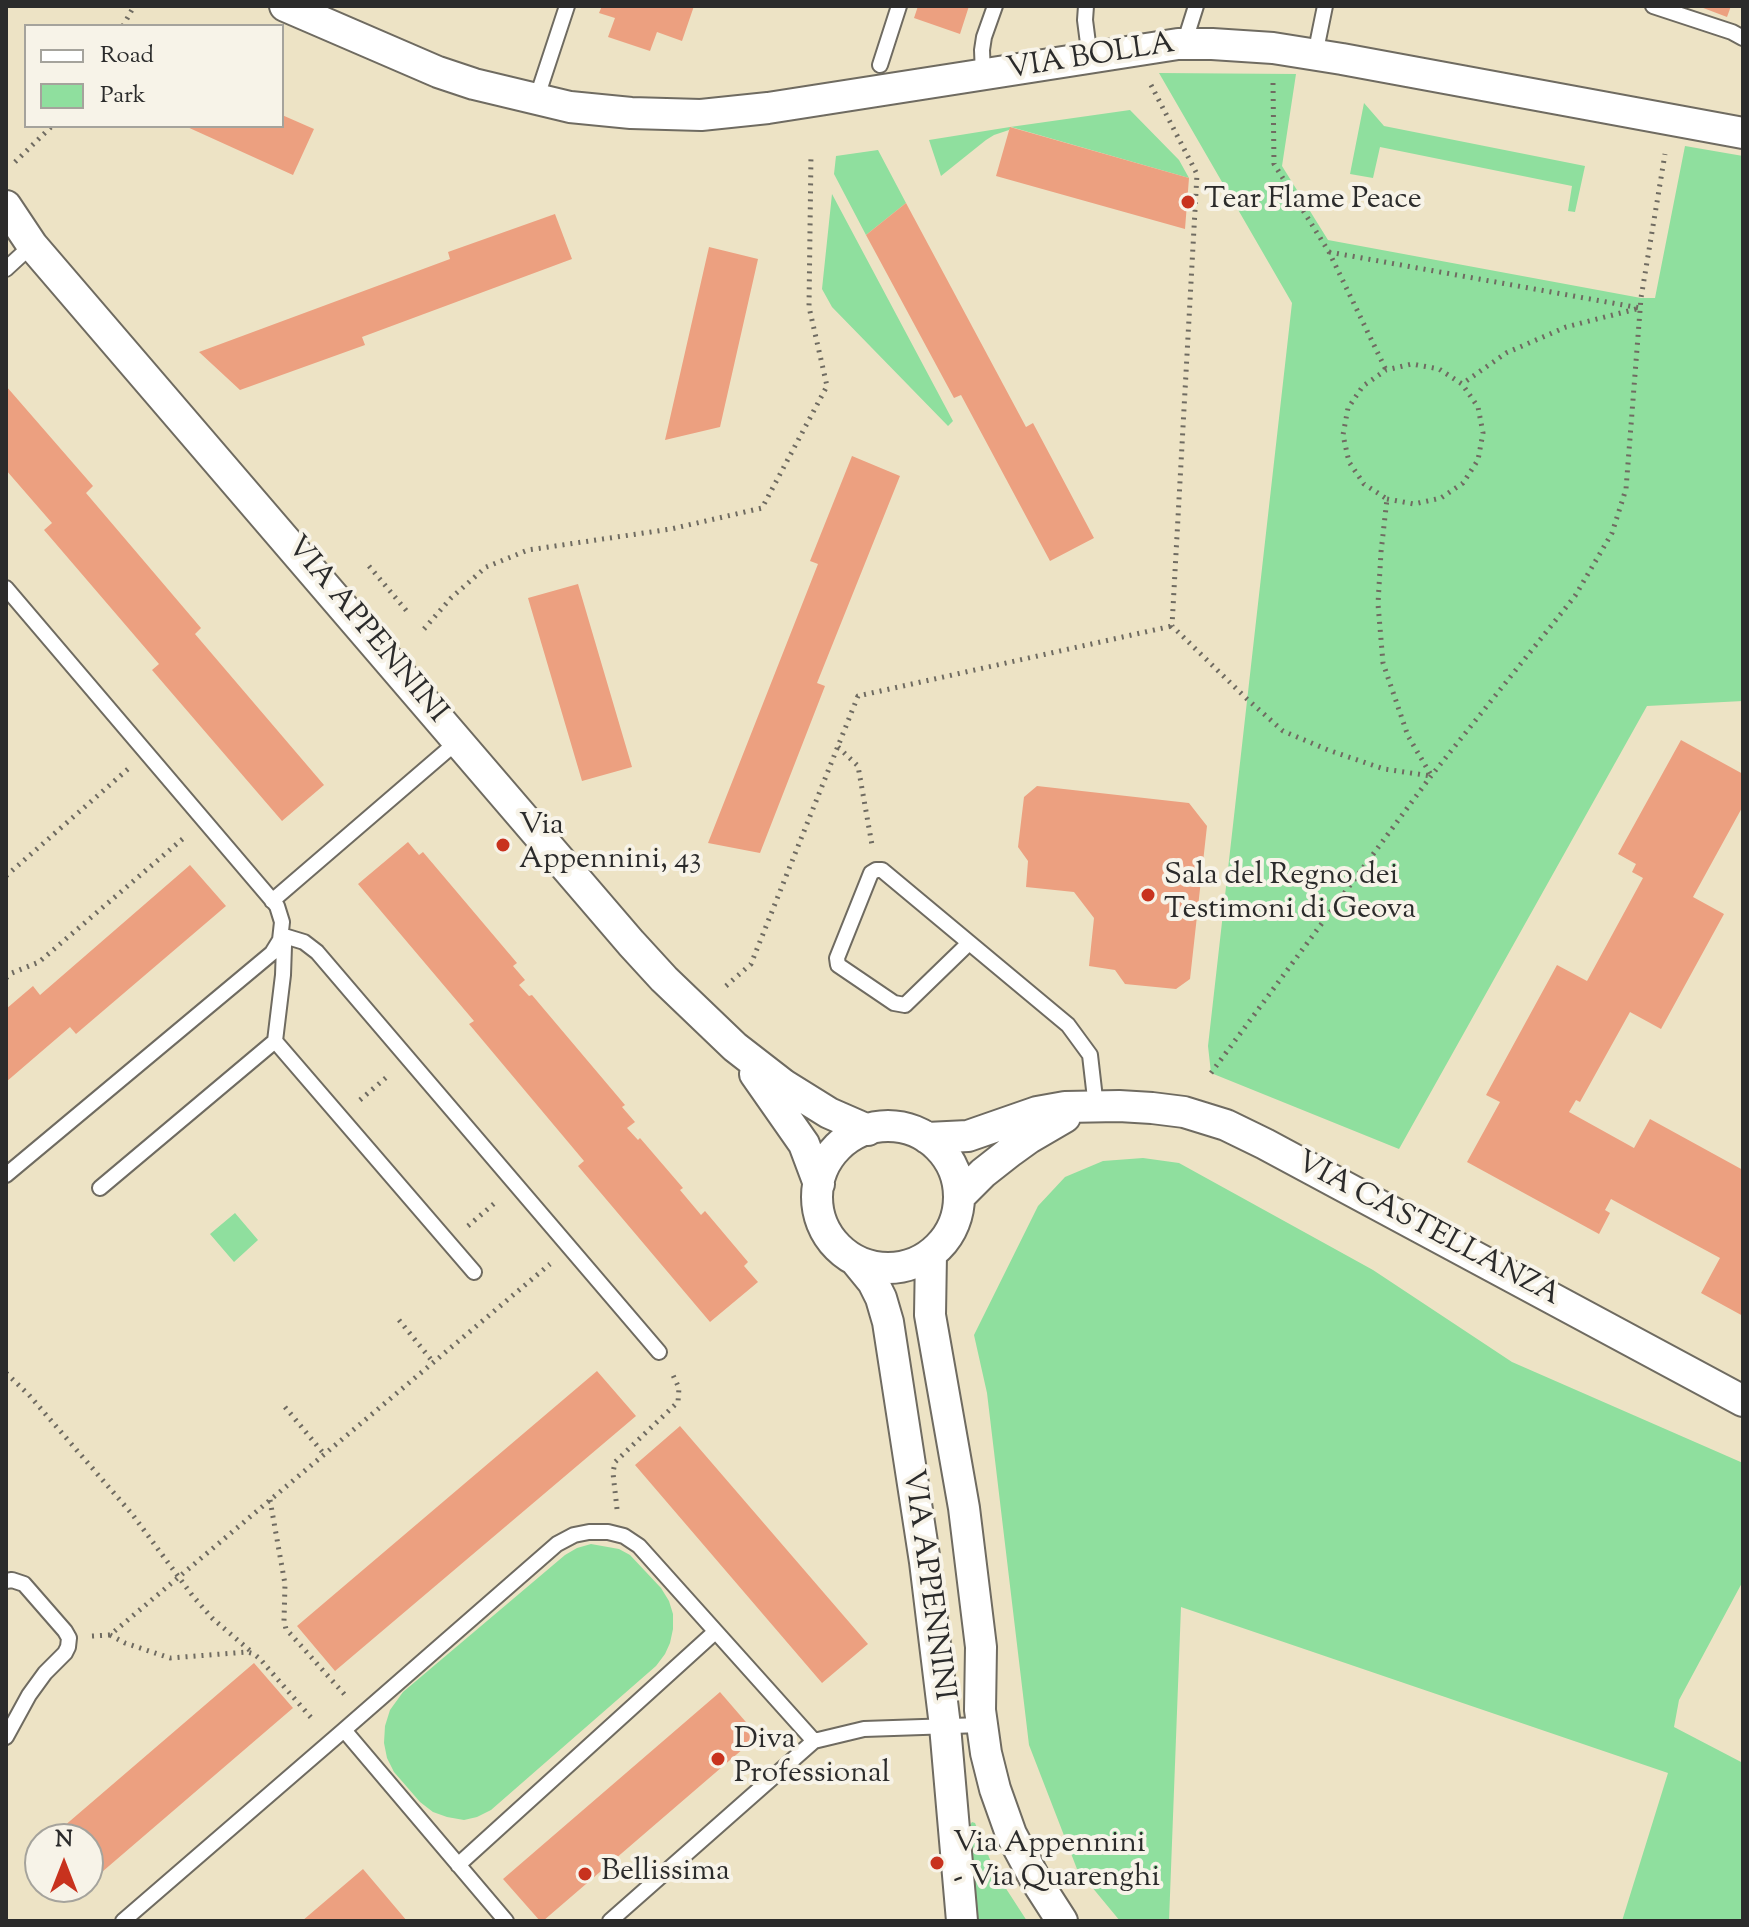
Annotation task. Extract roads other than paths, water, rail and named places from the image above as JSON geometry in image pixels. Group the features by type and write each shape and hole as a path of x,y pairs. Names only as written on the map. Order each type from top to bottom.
{"street":[{"name":"VIA BOLLA","path":"285,6 438,72 474,84 570,107 631,113 701,115 768,108 1184,44 1273,48 1743,133"},
{"name":"VIA APPENNINI","path":"6,206 32,245 664,979 735,1047 784,1085 829,1113 868,1130"},
{"name":"VIA APPENNINI","path":"735,1047 804,1144 819,1184 817,1200 823,1224 836,1245 855,1260 873,1282 887,1314 925,1562 945,1726 962,1921"},
{"name":"VIA CASTELLANZA","path":"868,1130 894,1126 927,1138 968,1136 1037,1112 1065,1107 1152,1108 1184,1112 1226,1125 1743,1401"},
{"name":"VIA CASTELLANZA","path":"931,1254 954,1225 959,1197 983,1173 1060,1119 1096,1107"},
{"path":"819,1184 824,1167 833,1153 852,1136 868,1130"},
{"path":"927,1138 941,1149 951,1163 958,1180 959,1197"},
{"name":"VIA APPENNINI","path":"931,1254 932,1324 954,1444 981,1647 981,1725 995,1789 1011,1834 1062,1921"},
{"path":"855,1260 881,1268 898,1267 915,1263 931,1254"}],"lane":[{"path":"536,100 567,6"},
{"path":"880,65 899,6"},
{"path":"983,75 982,48 995,6"},
{"path":"1086,6 1090,59"},
{"path":"1184,44 1196,6"},
{"path":"1315,55 1325,6"},
{"path":"1653,6 1743,38"},
{"path":"6,269 32,245"},
{"path":"6,588 281,914 283,975 275,1041 100,1188"},
{"path":"272,901 458,741"},
{"path":"969,943 905,1005 894,1003 838,965 837,958 871,873 882,870 1068,1025 1090,1055 1096,1107"},
{"path":"281,935 304,942 317,952 659,1352"},
{"path":"6,1175 272,953 281,935"},
{"path":"275,1041 474,1272"},
{"path":"123,1921 557,1544 574,1535 608,1532 624,1536 639,1546 814,1741"},
{"path":"6,1581 24,1584 69,1638 68,1647 29,1695 7,1734"},
{"path":"458,1865 715,1632"},
{"path":"610,1921 814,1741 864,1729 981,1725"},
{"path":"344,1730 506,1921"}],"place":[{"name":"Tear Flame Peace","path":"1188,202"},
{"name":"Via Appennini, 43","path":"503,845"},
{"name":"Sala del Regno dei Testimoni di Geova","path":"1148,895"},
{"name":"Diva Professional","path":"718,1759"},
{"name":"Via Appennini - Via Quarenghi","path":"937,1863"},
{"name":"Bellissima","path":"585,1874"}]}
